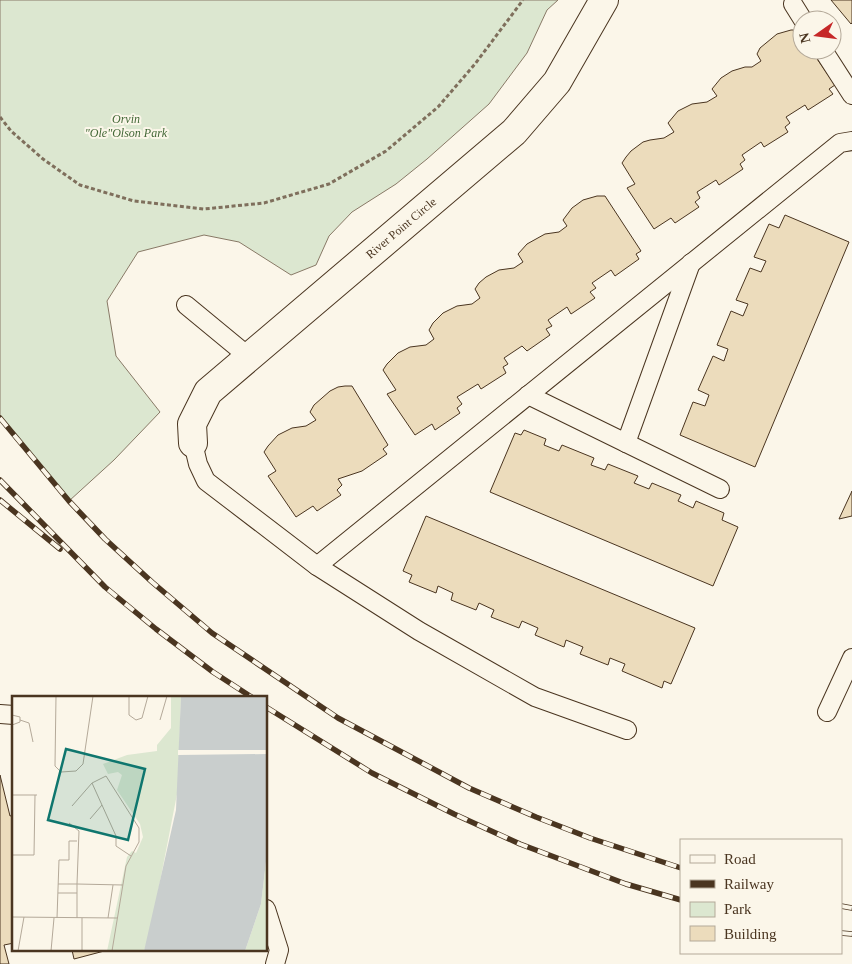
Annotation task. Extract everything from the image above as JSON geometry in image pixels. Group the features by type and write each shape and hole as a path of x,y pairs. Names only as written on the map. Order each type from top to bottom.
{"street":[{"name":"River Point Circle","path":"193,443 192,424 208,392 514,132 557,82 604,0"}],"lane":[{"path":"793,4 797,10"},
{"path":"829,60 852,95"},
{"path":"316,566 840,143 852,141"},
{"path":"626,443 692,263"},
{"path":"186,305 249,357"},
{"path":"528,395 720,489"},
{"path":"193,443 198,464 206,481 316,566 419,631 535,696 627,730"},
{"path":"827,712 852,658"},
{"path":"268,915 279,950 275,964"}],"path":[{"path":"0,117 11,131 43,159 80,185 134,201 204,209 264,203 329,184 386,151 438,107 475,64 522,0"}],"green space":[{"name":"Orvin \"Ole\"Olson Park","path":"0,0 558,0 547,10 527,53 489,104 396,184 352,212 329,236 316,265 291,275 239,242 204,235 138,252 107,301 116,356 160,412 114,460 69,501 0,418"}],"building":[{"path":"831,0 852,0 851,24 842,13 842,10 839,10"},
{"path":"792,30 792,60 818,60 835,85 829,89 833,94 808,110 805,105 786,117 790,123 785,127 788,132 764,147 761,142 742,155 745,160 740,164 743,169 719,185 716,180 697,192 700,198 695,202 699,207 675,223 671,218 654,229 627,188 635,184 622,163 631,151 643,142 664,138 674,132 668,123 678,111 692,104 707,102 717,96 712,89 721,78 732,71 752,67 761,61 757,54 760,48 777,34"},
{"path":"605,196 641,251 636,254 639,259 615,276 611,270 592,283 596,288 590,292 595,298 571,314 567,307 548,320 552,326 546,329 550,335 527,351 522,346 504,358 508,364 503,367 506,373 481,389 478,384 457,397 462,404 457,408 460,413 435,430 432,424 415,435 387,394 396,390 383,370 387,364 398,353 410,347 426,345 434,339 429,330 443,313 457,306 472,304 480,298 475,289 479,283 499,270 514,268 523,262 518,254 527,244 545,234 559,232 567,226 563,220 572,208 583,200"},
{"path":"785,215 849,242 755,467 680,435 693,402 705,406 709,395 698,390 713,356 724,361 728,349 717,345 731,311 743,316 748,304 736,300 750,268 761,272 766,261 754,257 769,224 779,228"},
{"path":"345,386 352,386 388,445 383,449 387,454 362,471 338,479 342,485 337,490 341,495 317,511 313,506 296,517 268,476 276,471 264,452 278,435 292,428 306,426 316,420 310,412 314,405 330,391"},
{"path":"524,430 546,439 544,445 559,451 562,445 594,458 591,465 605,470 608,464 638,476 634,483 649,489 652,483 681,495 678,501 693,508 696,501 724,513 722,520 738,527 713,586 490,492 515,433 521,435"},
{"path":"852,491 852,516 839,519"},
{"path":"426,516 695,628 671,684 664,681 662,688 622,671 625,664 610,658 608,665 580,654 583,647 566,640 564,647 535,635 538,628 522,621 519,628 491,617 494,610 479,603 476,610 451,600 453,593 438,586 436,593 409,582 412,575 403,571"},
{"path":"0,775 10,816 12,816 12,943 4,945 9,964 0,964"},
{"path":"72,952 100,952 74,959"}],"railway":[{"path":"0,418 69,501 105,539 152,582 212,633 338,718 469,788 590,838 680,868"},
{"path":"0,480 105,587 213,672 250,696"},
{"path":"0,500 60,549"},
{"path":"268,708 372,773 454,814 520,844 626,884 680,900"},
{"path":"842,906 852,908"},
{"path":"842,933 852,934"}]}
